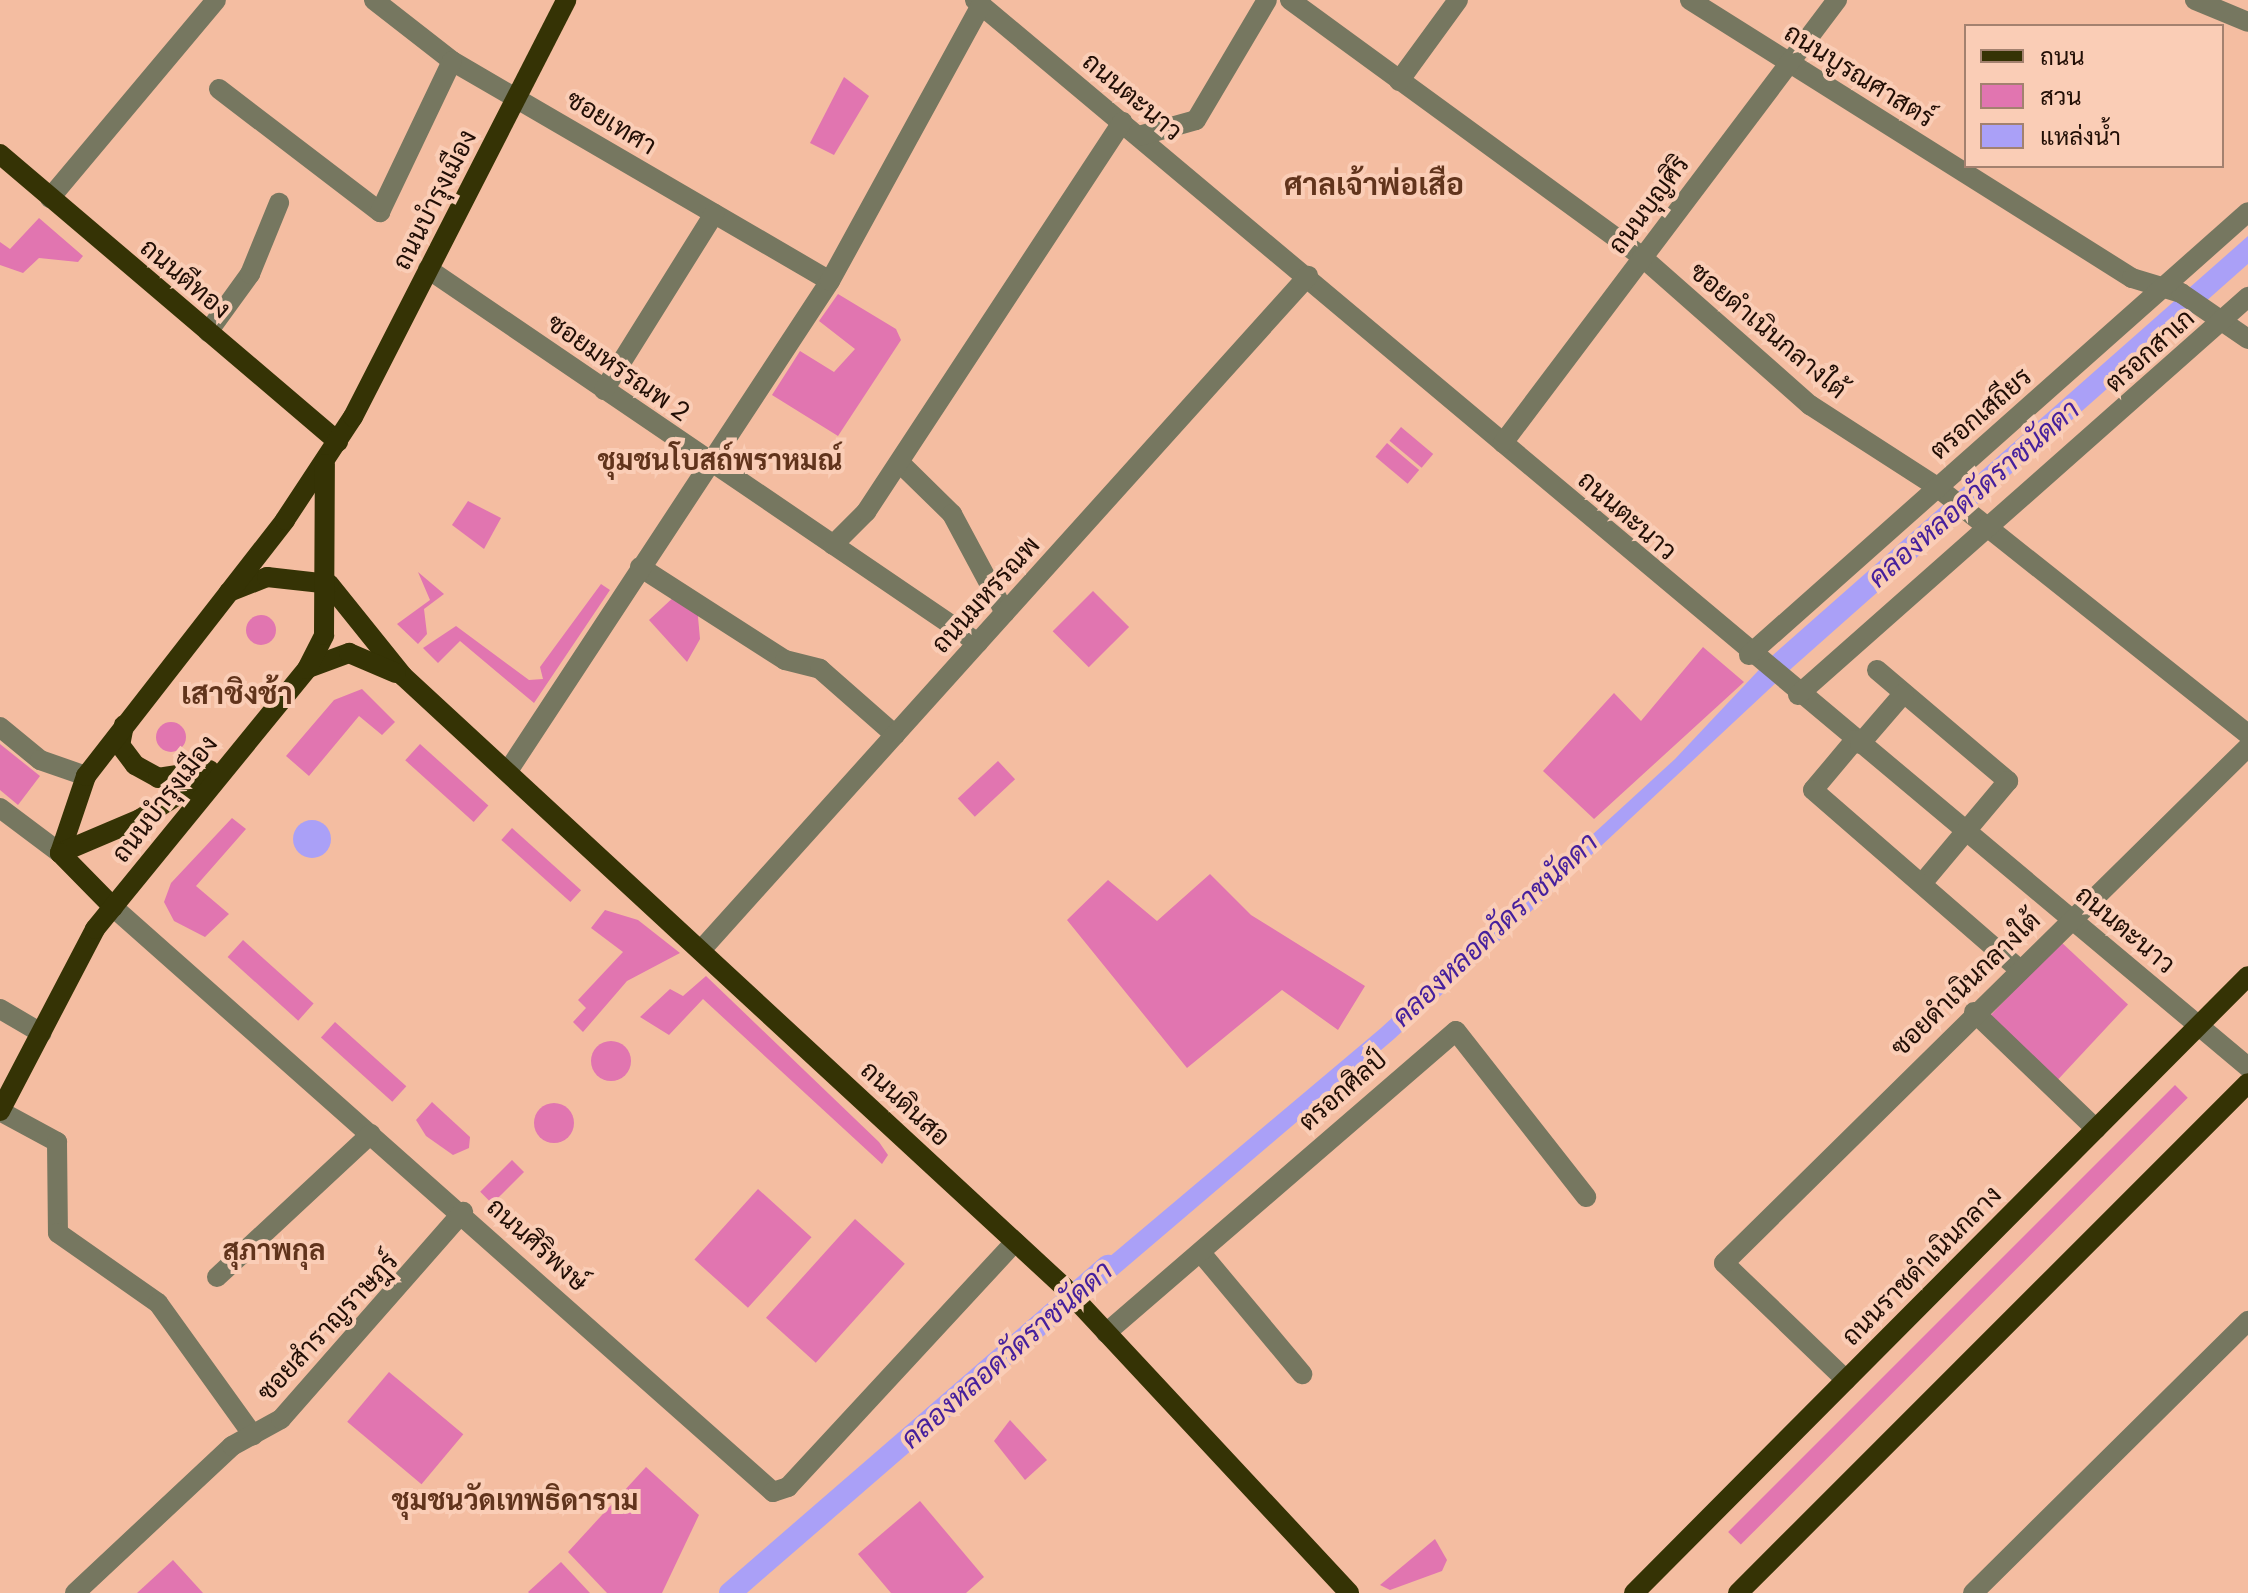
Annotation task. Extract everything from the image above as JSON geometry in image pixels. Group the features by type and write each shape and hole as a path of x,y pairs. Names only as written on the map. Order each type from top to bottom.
{"main road":[{"name":"ถนนบำรุงเมือง","path":"60,853 86,776 219,598 325,464 566,0"},
{"name":"ถนนตีทอง","path":"0,154 338,442"},
{"name":"ถนนบำรุงเมือง","path":"0,1111 113,907 221,768 307,669 324,635 329,584 325,464"},
{"path":"219,598 267,577 329,584"},
{"name":"ถนนดินสอ","path":"329,584 403,676 702,949 1064,1287 1349,1593"},
{"name":"ถนนดินสอ","path":"307,669 349,653 403,676"},
{"path":"124,723 120,745 135,765 158,778 221,768"},
{"path":"60,853 140,819 221,768"},
{"name":"ถนนศิริพงษ์","path":"60,853 113,907"},
{"name":"ถนนราชดำเนินกลาง","path":"1634,1593 2248,976"},
{"path":"1738,1593 2248,1083"}],"street":[{"path":"50,198 216,0"},
{"name":"ซอยเทศา","path":"374,0 452,61 830,281"},
{"path":"1139,136 1196,120 1267,0"},
{"name":"ซอยดำเนินกลางใต้","path":"1290,0 1642,257 1810,405 1942,492 2248,734"},
{"path":"1399,81 1458,0"},
{"name":"ถนนบูรณศาสตร์","path":"1690,0 2132,278 2172,291 2203,307 2248,339"},
{"name":"ถนนบุญศิริ","path":"1503,443 1837,0"},
{"path":"2195,0 2248,22"},
{"path":"508,771 830,281 978,3"},
{"name":"ถนนตะนาว","path":"978,3 1308,276 1790,689 2248,1067"},
{"path":"219,89 380,212 452,61"},
{"path":"833,545 900,463 1122,122"},
{"path":"208,332 250,274 279,203"},
{"name":"ตรอกเสถียร","path":"1755,659 2172,291 2248,212"},
{"path":"604,390 714,214"},
{"name":"ซอยมหรรณพ 2","path":"428,269 709,463 978,643"},
{"name":"ถนนมหรรณพ","path":"702,949 1308,276"},
{"name":"ตรอกสาเก","path":"1790,689 1988,529 2248,297"},
{"path":"900,463 952,514 1005,613"},
{"path":"640,567 785,660 820,669 895,735"},
{"path":"1877,670 2008,781 1924,881"},
{"path":"1904,693 1813,790 1924,881 2019,969"},
{"path":"0,727 40,760 86,776"},
{"name":"ซอยดำเนินกลางใต้","path":"1846,1380 1724,1263 1974,1012 2248,747"},
{"name":"ถนนศิริพงษ์","path":"0,808 60,853"},
{"name":"ถนนศิริพงษ์","path":"113,907 463,1212 672,1405 781,1493 1015,1242"},
{"path":"0,1009 41,1033"},
{"path":"1974,1012 2096,1129"},
{"name":"ตรอกศิลป์","path":"1106,1333 1456,1031 1586,1197"},
{"path":"0,1111 57,1142 58,1233 158,1303 253,1435"},
{"path":"217,1277 371,1134"},
{"name":"ซอยสำราญราษฎร์","path":"75,1593 232,1446 281,1419 463,1212"},
{"path":"1201,1253 1302,1374"},
{"path":"1973,1593 2248,1321"}],"green space":[{"path":"844,77 869,96 834,155 810,143"},
{"path":"39,218 83,256 78,262 39,258 23,273 0,265 0,242 10,249"},
{"path":"838,294 896,329 901,340 838,436 772,395 800,351 834,372 855,349 819,321"},
{"path":"1401,427 1433,454 1422,468 1389,441"},
{"path":"1387,443 1419,470 1408,484 1375,457"},
{"path":"468,501 501,518 484,549 452,525"},
{"path":"418,572 444,594 424,609 427,634 418,644 397,624 430,600"},
{"path":"601,584 610,590 534,703 460,641 438,663 423,648 456,626 529,680 543,679 540,667"},
{"path":"1093,591 1129,627 1089,667 1053,631"},
{"path":"677,594 697,606 700,639 687,662 649,620"},
{"path":"261,615 272,619 276,630 272,641 261,645 250,641 246,630 250,619"},
{"path":"1703,647 1744,682 1594,819 1543,771 1614,693 1641,721"},
{"path":"362,689 395,722 382,735 359,716 309,776 286,756 334,700"},
{"path":"171,722 177,723 185,731 185,743 177,751 171,752 165,751 157,743 156,737 157,731 165,723"},
{"path":"0,744 40,776 18,805 0,790"},
{"path":"420,744 488,806 474,822 405,760"},
{"path":"998,761 1015,779 975,817 958,799"},
{"path":"232,818 246,829 196,886 229,914 205,937 174,921 164,902 171,883"},
{"path":"512,828 581,890 570,902 501,840"},
{"path":"1210,874 1251,915 1365,986 1338,1030 1282,990 1187,1068 1067,920 1108,880 1157,921"},
{"path":"605,910 638,920 680,953 627,981 583,1032 573,1022 586,1008 578,1000 623,952 591,928"},
{"path":"243,940 314,1004 298,1021 228,957"},
{"path":"2060,941 2128,1004 2056,1081 1988,1018"},
{"path":"706,976 879,1142 888,1155 882,1164 703,999 669,1035 640,1017 670,989 683,996"},
{"path":"335,1022 406,1086 392,1102 321,1038"},
{"path":"611,1041 625,1047 631,1061 625,1075 611,1081 597,1075 591,1061 597,1047"},
{"path":"2175,1085 2188,1098 1741,1545 1728,1532"},
{"path":"432,1102 470,1137 469,1148 453,1155 426,1136 416,1120"},
{"path":"554,1103 568,1109 574,1123 568,1137 554,1143 540,1137 534,1123 540,1109"},
{"path":"512,1160 524,1172 492,1204 480,1192"},
{"path":"758,1189 812,1237 748,1308 694,1260"},
{"path":"855,1219 905,1264 816,1363 766,1318"},
{"path":"389,1372 463,1434 422,1484 347,1422"},
{"path":"1010,1420 1047,1460 1025,1480 994,1441"},
{"path":"646,1467 699,1515 662,1593 607,1593 568,1552"},
{"path":"920,1501 984,1577 966,1593 891,1593 858,1554"},
{"path":"1435,1539 1447,1560 1442,1571 1390,1590 1380,1585"},
{"path":"173,1560 203,1593 137,1593"},
{"path":"561,1562 590,1593 528,1592"}],"water":[{"path":"2248,236 2248,264 1793,667 1394,1039 1096,1293 1083,1279 1381,1028 1675,759 1773,655"},
{"path":"312,820 325,826 331,839 325,852 312,858 299,852 293,839 299,826"}],"waterway":[{"name":"คลองหลอดวัดราชนัดดา","path":"730,1593 1108,1266"}],"district":[{"name":"ศาลเจ้าพ่อเสือ","path":"1374,185"},
{"name":"ชุมชนโบสถ์พราหมณ์","path":"720,461"},
{"name":"เสาชิงช้า","path":"237,694"},
{"name":"สุภาพกุล","path":"274,1251"},
{"name":"ชุมชนวัดเทพธิดาราม","path":"515,1501"}]}
